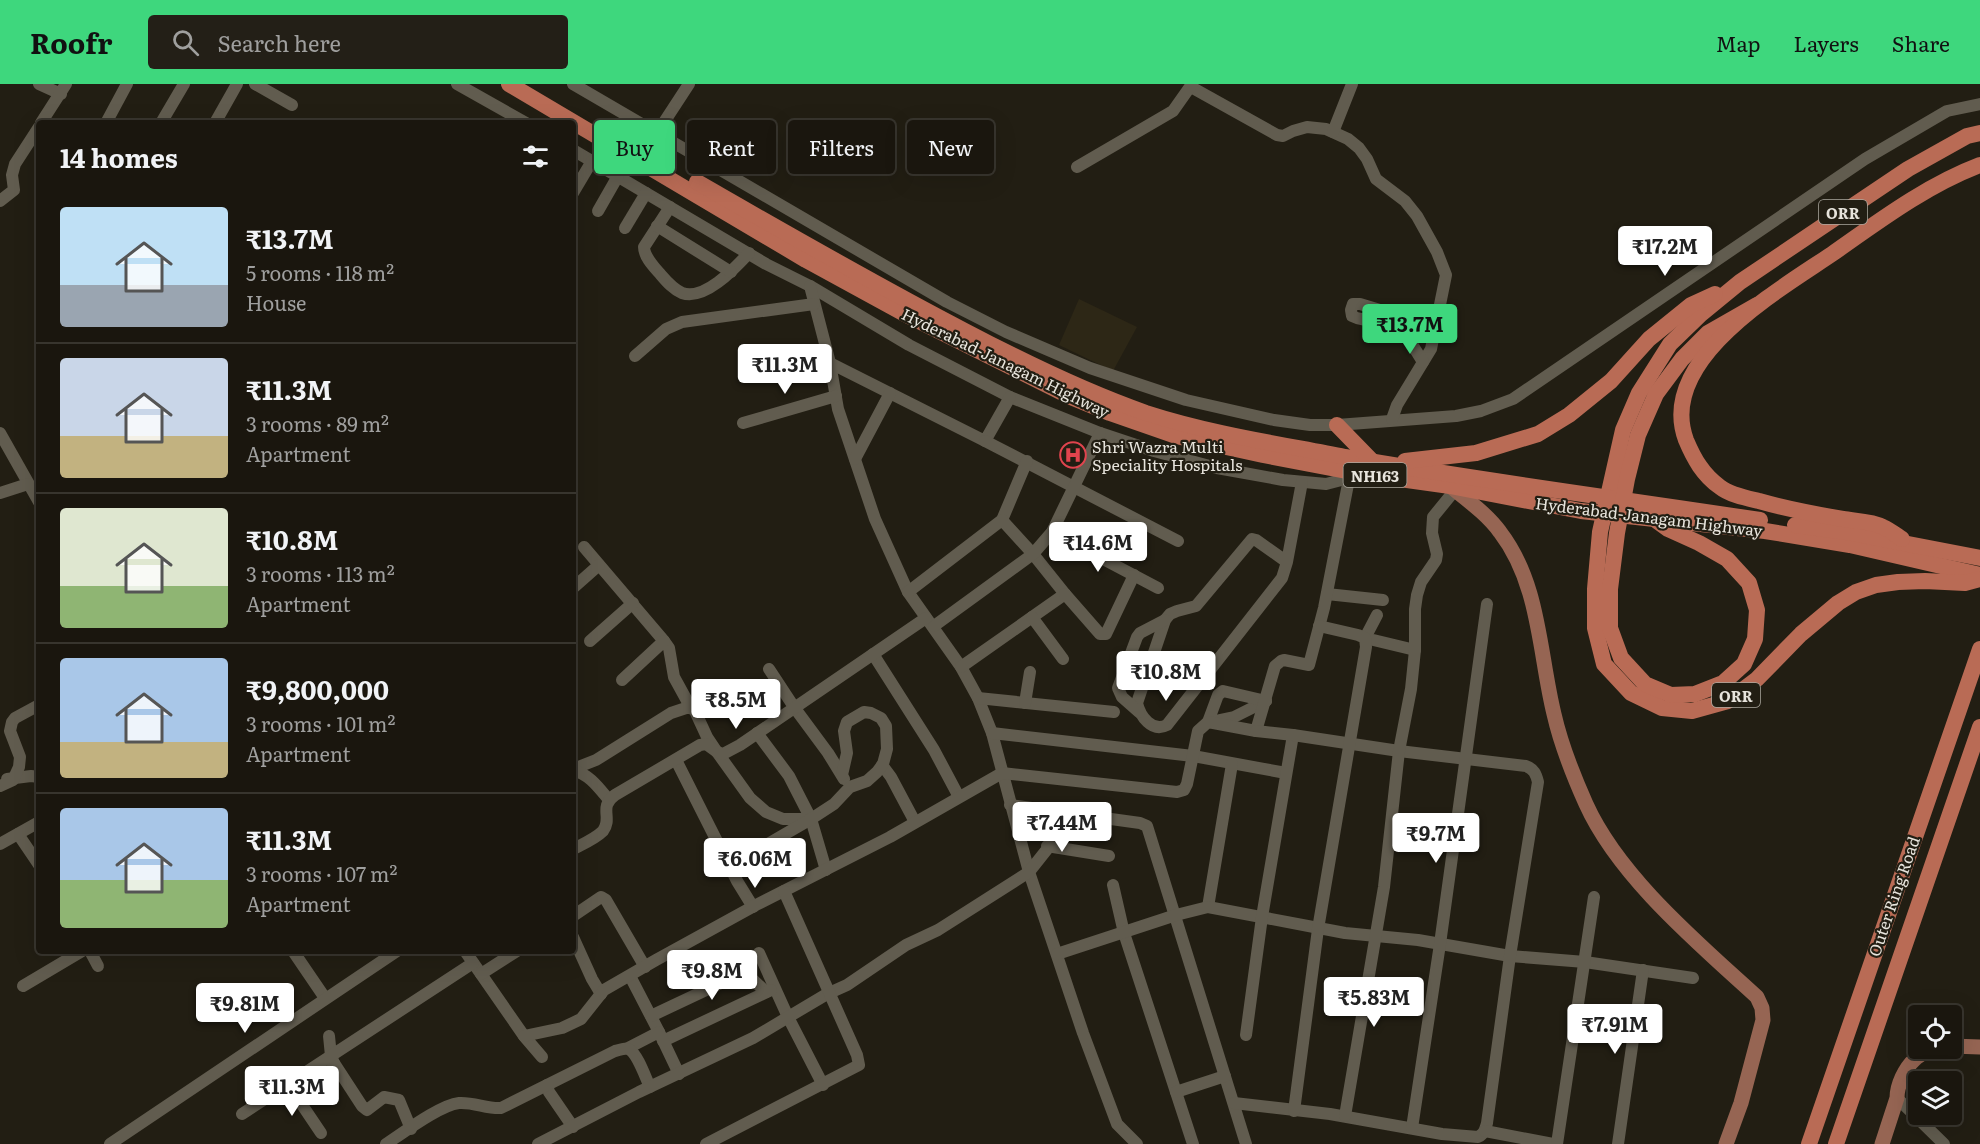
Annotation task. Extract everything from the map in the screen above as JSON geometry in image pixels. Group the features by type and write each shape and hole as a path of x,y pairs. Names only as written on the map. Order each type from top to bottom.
{"highway":[{"name":"Hyderabad-Janagam Highway","path":"509,84 570,120"},
{"name":"Hyderabad-Janagam Highway","path":"529,84 609,132 921,309 1080,388 1148,413 1200,428 1374,467 1452,488 1581,511 1765,531 1850,545 1980,577"},
{"name":"Hyderabad-Janagam Highway","path":"576,124 807,260 903,313 1071,397 1110,414 1176,436 1263,455 1374,467 1846,532 1980,558"},
{"name":"ORR","path":"1980,133 1967,136 1899,175 1740,282 1701,314 1670,344 1639,393 1623,430 1619,478 1609,533 1595,589 1595,628 1604,664 1631,693 1662,708 1692,711 1728,701 1757,679 1801,634 1838,603 1856,592 1876,585 1898,582 1965,583 1980,577"},
{"name":"ORR","path":"1949,146 1980,143"},
{"name":"ORR","path":"1619,478 1656,394 1682,358 1708,333 1757,305 1912,201 1962,172 1980,168"},
{"name":"ORR","path":"1374,467 1476,453 1538,434 1569,415 1611,381 1649,339 1691,305 1740,282"},
{"name":"ORR","path":"1757,305 1719,338 1696,368 1684,398 1681,416 1684,435 1692,455 1704,473 1722,489 1746,498 1793,510 1881,526 1911,544"},
{"path":"1336,425 1374,467"},
{"name":"ORR","path":"1609,533 1610,628 1621,658 1645,684 1671,695 1695,693 1723,682 1744,664 1755,639 1757,610 1749,583 1727,559 1700,543 1668,529 1655,519"},
{"name":"Outer Ring Road","path":"1809,1144 1980,648"},
{"name":"Outer Ring Road","path":"1836,1144 1980,727"}],"main road":[{"path":"1452,488 1500,532 1517,559 1532,597 1554,715 1565,754 1587,806 1615,854 1653,898 1757,998 1762,1008 1763,1020 1741,1103 1726,1144"},
{"path":"1962,1046 1980,1047"},
{"path":"1882,1144 1897,1091 1914,1059"}],"street":[{"path":"39,84 63,89 43,120"},
{"path":"110,120 127,84"},
{"path":"163,120 184,84"},
{"path":"217,120 237,84"},
{"path":"255,84 292,105"},
{"path":"457,84 521,120"},
{"path":"573,84 635,120"},
{"path":"665,120 689,84"},
{"path":"1334,132 1352,84"},
{"path":"1077,167 1173,111 1191,85 1277,135 1283,136 1293,130 1307,127 1326,129 1348,139 1367,159 1376,179 1405,201 1417,216 1437,252 1446,275 1431,349 1396,405 1392,419"},
{"path":"675,143 947,302 1006,332 1090,368 1186,400 1274,420 1310,425 1336,425 1456,416 1481,411 1513,399 1865,159 1947,111 1980,104"},
{"path":"0,201 14,190 12,175 15,164 36,131"},
{"path":"576,152 765,264 810,286 909,345 1010,397 1101,433 1154,451 1217,468 1283,480 1326,484 1348,479 1374,467"},
{"path":"576,188 592,161"},
{"path":"598,211 618,176"},
{"path":"625,228 646,193"},
{"path":"670,207 644,247 644,251 658,272 671,286 681,292 695,294 716,284 749,253"},
{"path":"657,226 731,272"},
{"path":"810,286 830,363 838,409 875,519 908,592 961,667 978,698 992,734 1029,872 1083,1034 1117,1124 1137,1144"},
{"path":"635,356 666,329 682,322 814,304"},
{"path":"1423,362 1400,325 1395,322 1359,319 1352,315 1351,309 1353,304 1360,304 1436,327"},
{"path":"830,363 1027,461 1074,488 1178,541"},
{"path":"855,459 890,393"},
{"path":"743,423 836,396"},
{"path":"985,441 1010,397"},
{"path":"0,433 33,486 0,493"},
{"path":"576,848 591,840 603,830 606,824 606,805 609,800 700,745 706,744 723,754 740,745 873,654 930,622 1033,554 1052,532 1101,433"},
{"path":"908,592 1002,520 1027,461"},
{"path":"1256,731 1277,663 1284,660 1309,665 1327,594 1348,479"},
{"path":"1165,621 1140,633 1137,637 1118,688 1122,697 1154,727 1161,728 1167,725 1282,578 1302,482"},
{"path":"1345,1116 1384,887 1399,751 1411,689 1417,595 1426,573 1436,560 1437,554 1431,525 1436,512 1452,488"},
{"path":"1002,520 1100,634 1106,634 1134,575"},
{"path":"1052,532 1158,588"},
{"path":"1139,712 1137,703 1165,621 1170,614 1196,606 1252,539 1287,562"},
{"path":"584,547 669,648 674,676 691,708 695,711 707,737 744,791 766,812 783,819 811,819"},
{"path":"576,585 599,565"},
{"path":"961,667 1065,594"},
{"path":"1327,594 1383,600"},
{"path":"590,641 633,603"},
{"path":"1412,1128 1440,944 1486,604"},
{"path":"1294,1111 1318,929 1366,647 1365,638 1377,615"},
{"path":"1032,617 1063,658"},
{"path":"1319,626 1415,650"},
{"path":"622,680 664,641"},
{"path":"873,654 934,750 959,797"},
{"path":"769,669 850,787"},
{"path":"1025,703 1030,672"},
{"path":"1208,722 1218,695 1223,691 1266,701"},
{"path":"978,698 1114,712"},
{"path":"524,1036 562,1028 580,1019 601,994 645,967 1002,773 1178,792 1186,788 1198,730 1208,722 1234,717 1266,701"},
{"path":"13,780 21,757 10,726 15,718 36,707"},
{"path":"576,769 596,760 671,713 691,708"},
{"path":"730,866 834,804 850,787 867,781 882,765 887,749 886,726 881,718 864,712 847,722 843,731 847,753 842,775"},
{"path":"1208,722 1399,751 1526,766 1532,768 1538,782 1485,1131 1478,1137 1442,1134 1345,1116 1234,1103"},
{"path":"757,733 789,776 811,819 826,870"},
{"path":"992,734 1192,756 1286,773"},
{"path":"1246,1035 1262,917 1293,735"},
{"path":"676,760 753,907"},
{"path":"1208,907 1232,764"},
{"path":"882,765 915,822"},
{"path":"576,771 590,778 609,800"},
{"path":"0,786 13,780 36,777"},
{"path":"0,779 13,780"},
{"path":"1010,805 1140,823 1147,826 1246,1144"},
{"path":"538,1144 753,1038 847,985 906,945 938,930 1029,872 1040,860 1047,846 1075,814"},
{"path":"0,844 36,824"},
{"path":"18,834 36,861"},
{"path":"1047,846 1110,856"},
{"path":"1113,885 1124,933 1193,1144"},
{"path":"706,1144 859,1065 831,993 784,891"},
{"path":"576,914 601,897 606,900 645,967"},
{"path":"1485,1131 1555,1144 1594,897"},
{"path":"1056,954 1176,915 1208,907 1318,929 1440,944 1510,956 1585,962 1693,978"},
{"path":"576,944 592,980 601,994"},
{"path":"759,952 770,990 788,1017 823,1085"},
{"path":"23,987 77,954"},
{"path":"92,954 98,966"},
{"path":"296,954 324,998"},
{"path":"111,1144 392,954"},
{"path":"467,954 524,1036 542,1057"},
{"path":"481,974 512,954"},
{"path":"242,1114 288,1084 332,1060 473,963"},
{"path":"1618,1144 1642,970"},
{"path":"651,1017 742,973 770,990"},
{"path":"630,976 680,1074"},
{"path":"386,1144 446,1106 460,1103 491,1109 501,1108 615,1051 661,1037 770,990"},
{"path":"328,1036 332,1060 362,1106 367,1110 384,1097 399,1100 411,1128"},
{"path":"628,1048 636,1056 650,1087"},
{"path":"325,1084 332,1060"},
{"path":"1176,1092 1224,1076"},
{"path":"288,1084 321,1133"},
{"path":"547,1085 549,1092 573,1127"},
{"path":"1896,1098 1944,1144"}],"shaded area":[{"path":"1079,299 1137,327 1113,371 1059,345"}],"place":[{"name":"Shri Wazra Multi Speciality Hospitals","path":"1073,455"}]}
